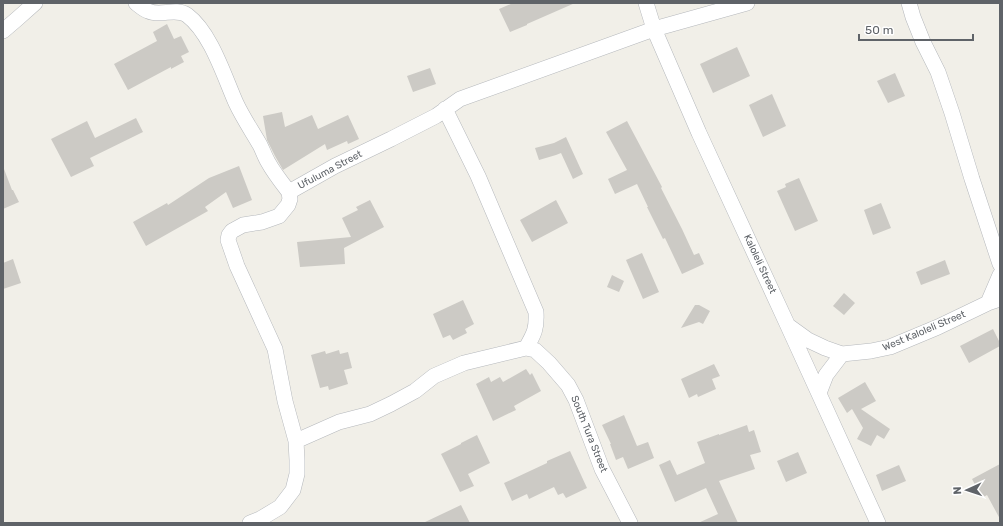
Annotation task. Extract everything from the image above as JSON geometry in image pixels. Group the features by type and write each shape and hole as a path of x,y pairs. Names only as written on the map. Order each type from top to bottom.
{"street":[{"path":"3,31 35,3"},
{"path":"136,3 148,11 156,13 174,11 186,14 195,22 205,36 218,61 247,125 268,162 289,192"},
{"name":"Kaloleli Street","path":"646,3 654,29 699,133 878,523"},
{"name":"Ufuluma Street","path":"250,523 280,507 293,490 297,460 296,441 285,401 275,349 237,266 228,240 232,230 243,225 262,222 279,216 288,205 290,199 289,192 335,166 436,116 460,99 654,29 747,3"},
{"path":"909,3 923,42 938,72 1000,264"},
{"path":"296,441 339,422 377,411 415,391 434,376 464,363 526,348 533,335 537,324 536,312 478,176 445,109"},
{"path":"994,301 1000,275"},
{"name":"West Kaloleli Street","path":"842,354 871,352 890,348 994,301"},
{"path":"788,326 808,340 842,354 826,375 819,393"},
{"name":"South Tura Street","path":"526,348 535,350 549,363 568,385 576,400 602,469 630,523"}],"building":[{"path":"513,3 575,3 510,32 499,9"},
{"path":"167,24 174,39 181,36 189,52 181,56 184,62 171,69 171,67 128,90 114,64 157,41 153,32"},
{"path":"737,47 750,76 713,93 700,64"},
{"path":"430,68 436,84 413,92 407,76"},
{"path":"895,73 905,96 888,103 877,81"},
{"path":"772,94 786,126 763,137 749,105"},
{"path":"282,112 285,127 312,115 318,129 348,115 359,139 348,144 347,141 327,150 325,144 283,170 267,140 263,116"},
{"path":"136,118 143,132 90,158 94,166 71,177 51,139 87,121 95,138"},
{"path":"627,121 662,187 661,188 694,255 699,253 704,264 682,274 665,238 663,239 647,207 637,184 615,194 608,179 627,170 606,132"},
{"path":"566,137 583,174 573,179 561,153 539,160 535,148 554,143"},
{"path":"239,166 252,200 233,208 226,192 205,207 208,211 146,246 133,222 167,203 168,205 209,178"},
{"path":"3,169 19,202 3,209"},
{"path":"799,178 818,221 795,231 777,191 786,187 785,184"},
{"path":"370,200 384,227 344,248 345,264 300,267 297,242 351,237 342,218 358,210 356,207"},
{"path":"556,200 568,223 532,242 520,220"},
{"path":"881,203 891,228 873,235 864,210"},
{"path":"642,253 659,292 643,299 626,260"},
{"path":"13,259 21,283 3,289 3,263"},
{"path":"945,260 950,274 921,285 916,272"},
{"path":"612,275 624,281 619,292 607,287"},
{"path":"844,293 855,303 844,315 833,306"},
{"path":"463,300 474,324 465,329 467,333 453,340 450,335 443,338 433,314"},
{"path":"695,305 699,305 710,311 703,324 699,322 681,328"},
{"path":"993,329 1000,346 969,363 960,346"},
{"path":"339,350 340,354 348,352 352,368 344,370 348,384 329,390 328,386 320,388 311,355 325,351 326,354"},
{"path":"714,364 720,376 712,379 716,389 698,397 697,394 689,398 681,379"},
{"path":"526,369 530,375 532,373 541,391 514,406 516,410 493,421 476,384 489,377 491,382 500,377 503,382"},
{"path":"865,382 876,401 861,409 890,429 884,439 877,435 871,446 857,439 863,428 852,409 847,413 838,398"},
{"path":"624,415 637,446 648,442 654,458 628,469 623,457 616,460 611,444 602,425"},
{"path":"747,425 749,432 754,430 761,452 750,455 755,469 719,481 738,523 698,523 718,514 706,488 675,502 659,465 670,460 677,475 705,463 697,442"},
{"path":"477,435 490,463 468,474 474,486 460,492 441,454"},
{"path":"570,451 587,488 566,498 563,493 558,495 554,487 529,499 527,494 512,501 504,483"},
{"path":"798,452 807,473 786,482 777,461"},
{"path":"1000,464 1000,519 987,495 982,498 972,479"},
{"path":"899,465 906,481 882,491 876,475"},
{"path":"461,505 470,523 423,523"}]}
